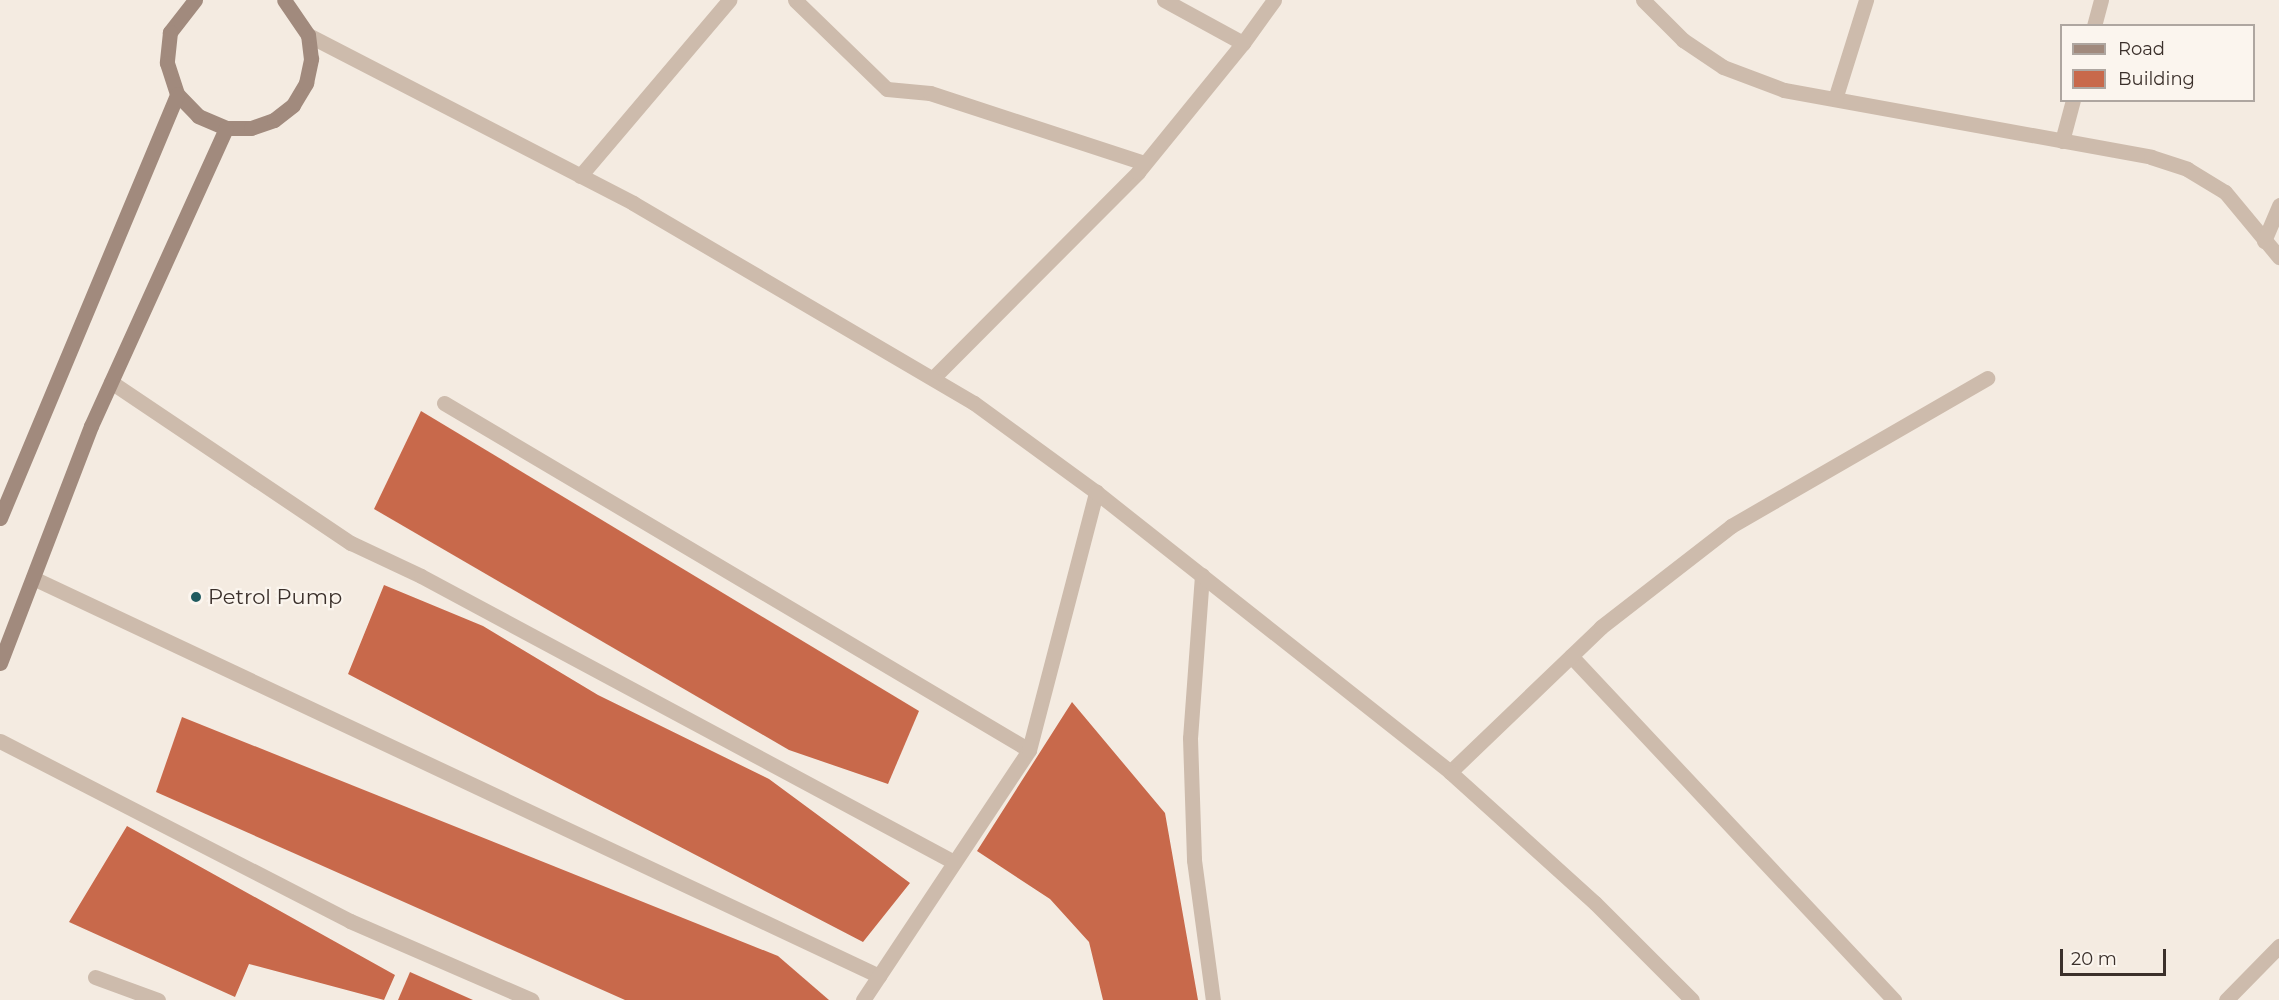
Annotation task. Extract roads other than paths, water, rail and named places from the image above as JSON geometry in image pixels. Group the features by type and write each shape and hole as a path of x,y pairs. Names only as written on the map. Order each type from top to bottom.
{"main road":[{"path":"195,0 170,32 167,63 177,94 198,116 226,128 274,120 293,105 312,59 308,35 284,0"},
{"path":"0,518 177,94"},
{"path":"0,663 111,382 226,128"}],"street":[{"path":"580,176 729,0"},
{"path":"795,0 887,90 930,93 1144,163"},
{"path":"1164,0 1243,43"},
{"path":"933,378 1144,163 1243,43 1274,0"},
{"path":"1643,0 1683,40 1723,67 1784,90 2151,157 2187,170 2225,192 2279,257"},
{"path":"1835,99 1866,0"},
{"path":"2095,24 2101,0"},
{"path":"308,35 580,176 933,378 1096,492 1450,772 1595,903 1692,1000"},
{"path":"2062,141 2072,102"},
{"path":"2264,241 2279,204"},
{"path":"1450,772 1571,656 1731,526 1987,378"},
{"path":"111,382 351,543 954,862"},
{"path":"444,403 1029,750"},
{"path":"863,1000 1029,750 1096,492"},
{"path":"1202,575 1191,771 1194,860 1213,1000"},
{"path":"33,578 879,976"},
{"path":"1571,656 1894,1000"},
{"path":"0,741 350,921 532,1000"},
{"path":"2226,1000 2279,946"},
{"path":"95,977 158,1000"}],"place":[{"name":"Petrol Pump","path":"196,597"}]}
